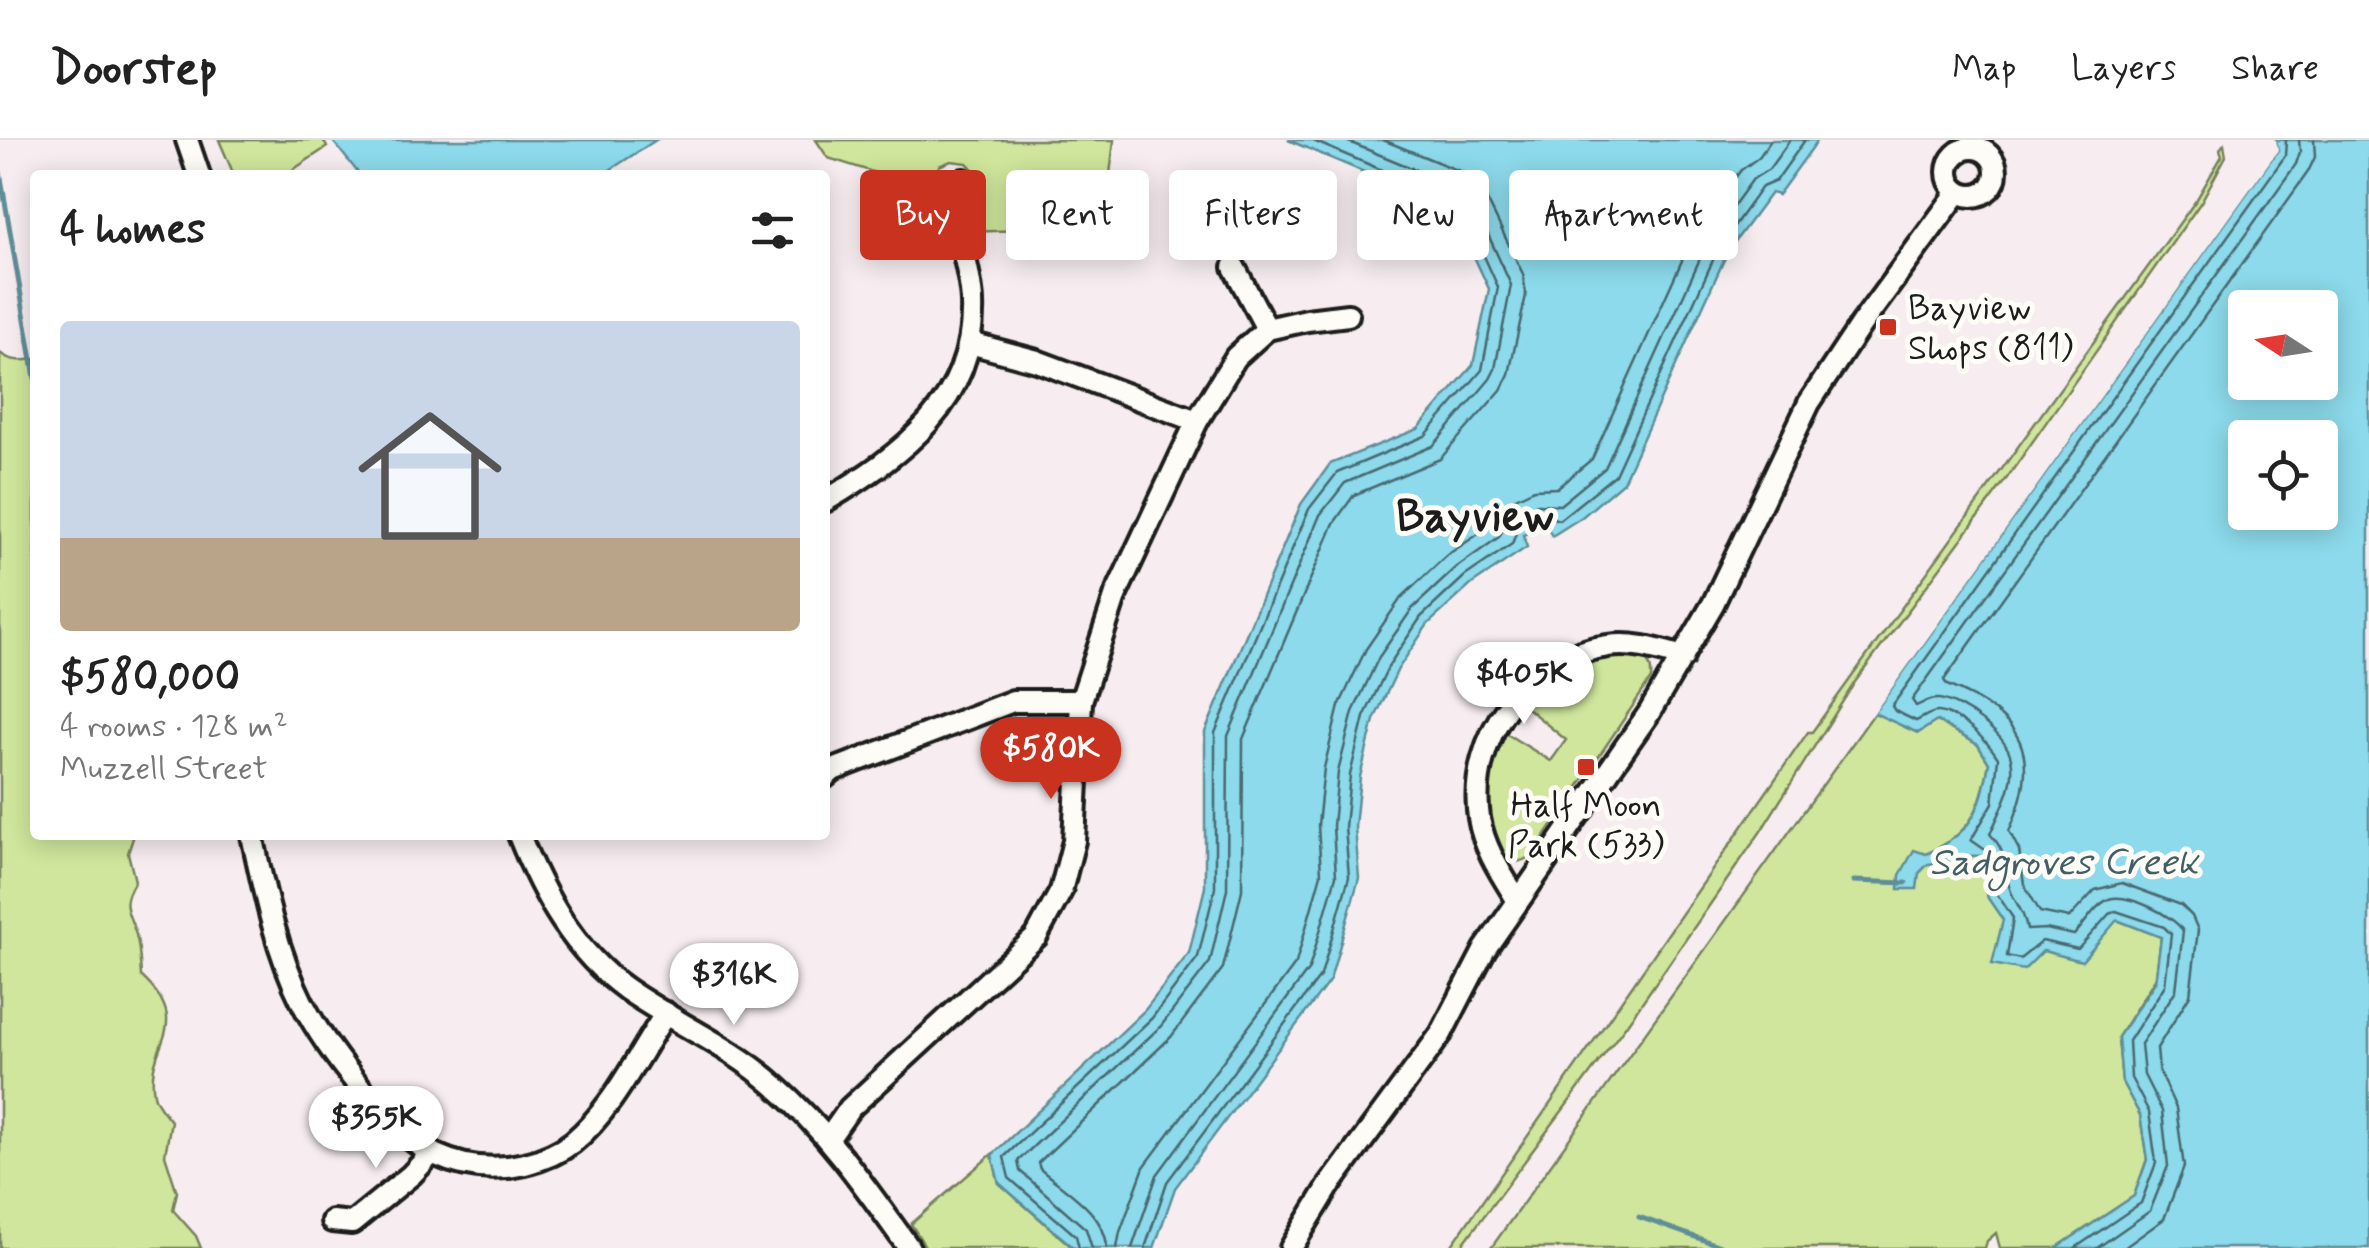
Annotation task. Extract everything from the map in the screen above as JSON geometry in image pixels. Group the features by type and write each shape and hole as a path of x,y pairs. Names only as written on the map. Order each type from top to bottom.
{"street":[{"path":"187,140 197,170"},
{"path":"1291,1248 1319,1200 1441,1034 1485,949 1648,713 1713,604 1809,403 1958,192"},
{"path":"830,498 870,473 919,434 950,394 970,342 967,260"},
{"path":"1234,267 1267,329"},
{"path":"829,1138 850,1108 1036,937 1061,892 1074,842 1081,701 1116,594 1196,421 1236,357 1267,329 1348,315"},
{"path":"970,342 1037,361 1196,421"},
{"path":"1518,901 1490,854 1478,805 1482,758 1502,715 1522,690 1546,670 1592,649 1632,645 1683,656"},
{"path":"830,773 1012,701 1081,701"},
{"path":"253,840 283,954 300,999 326,1045 368,1097 432,1154 469,1167 510,1168 539,1161 570,1145 598,1118 666,1013"},
{"path":"520,840 540,888 582,947 624,987 770,1082 829,1138 909,1248"},
{"path":"332,1221 352,1223 432,1154"}],"green space":[{"path":"219,140 323,140 327,147 292,170 232,170"},
{"path":"816,140 1114,140 1111,170 1006,170 1006,231 986,231 986,170 951,161 937,170 867,170 828,158"},
{"path":"2224,144 2226,156 2201,202 2007,478 1855,682 1761,831 1627,1024 1460,1248 1450,1248 1808,732 1812,732 2197,199 2222,156 2220,149"},
{"path":"2278,150 1876,713 1918,733 1936,721 1978,745 1989,763 1971,819 1954,838 1926,854 1919,873 1928,864 1980,856 1988,898 2003,920 2043,951 2117,920 2161,937 2156,977 2118,1037 2122,1082 2140,1115 2147,1159 2134,1196 2056,1248 2000,1248 1996,1233 1985,1248 1491,1248"},
{"path":"0,353 17,360 30,359 30,840 132,840 128,853 135,881 127,897 127,908 137,940 141,976 157,994 167,1022 153,1076 158,1104 171,1121 165,1155 177,1192 173,1210 196,1236 201,1248 0,1248"},
{"path":"1610,654 1645,659 1651,679 1532,855 1519,862 1504,858 1499,855 1488,807 1492,764 1502,731 1551,761 1566,740 1521,703 1568,666"},
{"path":"992,1154 999,1183 1073,1248 926,1248 911,1224"}],"water":[{"path":"332,140 656,140 610,170 356,170"},
{"path":"1288,140 1818,140 1778,195 1771,193 1738,238 1738,170 1509,170 1509,260 1724,260 1623,482 1582,517 1552,536 1546,525 1523,535 1527,547 1472,584 1428,624 1398,669 1374,720 1360,777 1355,827 1359,878 1330,980 1175,1188 1154,1248 1074,1248 999,1183 992,1155 1145,1010 1189,953 1205,887 1205,732 1301,504 1330,464 1418,429 1473,365 1489,289 1476,260 1489,260 1489,170 1359,170"},
{"name":"Sadgroves Creek","path":"2276,140 2369,140 2369,1248 2056,1248 2134,1196 2147,1160 2140,1115 2122,1082 2118,1037 2155,982 2161,937 2117,920 2082,961 2043,951 2024,970 1992,964 2003,920 1988,898 1980,856 1928,864 1919,873 1917,889 1899,889 1900,875 1914,850 1926,854 1942,846 1972,819 1989,763 1978,745 1937,721 1918,733 1874,713 2278,150"}],"pier":[{"path":"2271,140 2276,140 2278,150 1871,717 1870,710 2273,149"}],"waterway":[{"path":"0,172 30,349"},
{"path":"1854,881 1906,883"},
{"path":"1639,1217 1726,1248"}],"place":[{"name":"Bayview Shops (811)","path":"1888,327"},
{"name":"Half Moon Park (533)","path":"1586,767"}],"district":[{"name":"Bayview","path":"1475,514"}]}
